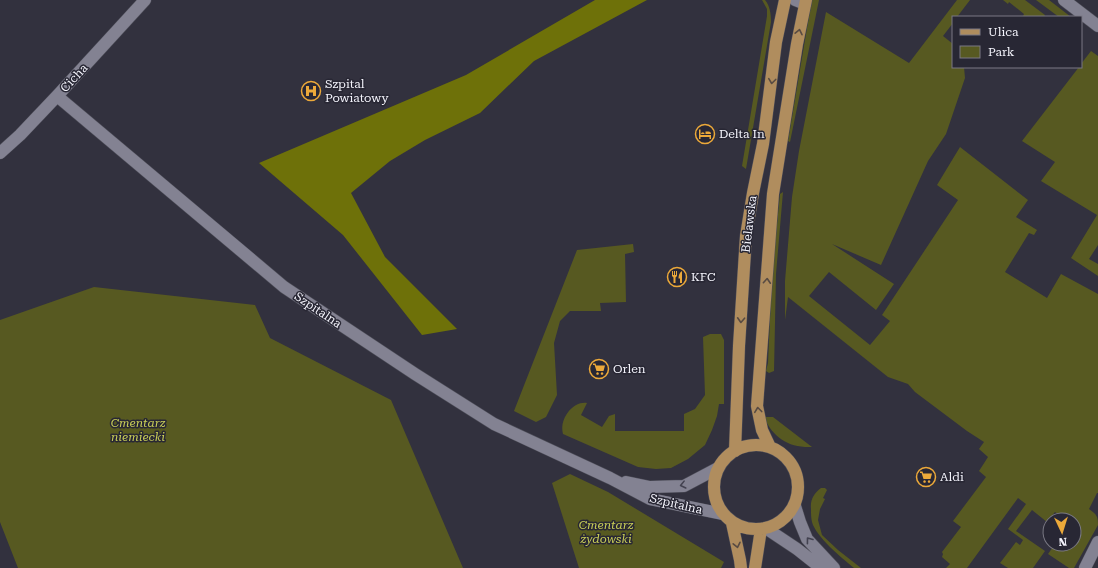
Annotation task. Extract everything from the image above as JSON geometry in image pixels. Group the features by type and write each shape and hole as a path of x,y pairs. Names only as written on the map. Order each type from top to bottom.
{"main road":[{"name":"Bielawska","path":"735,451 739,346 746,236 752,193 763,144 776,42 785,0"},
{"name":"Bielawska","path":"770,447 762,430 757,406 773,194 797,44 802,1"},
{"path":"763,144 780,147"},
{"path":"758,445 770,447 781,452 790,460 796,471 799,482 795,506 788,516 778,524 764,529 755,530 743,528 728,518 717,504 714,492 714,480 718,468 725,458 746,446 758,445"},
{"path":"728,518 741,568"},
{"path":"755,568 764,529"}],"street":[{"name":"Cicha","path":"0,153 20,135 57,96 145,0"},
{"path":"1064,0 1098,26"},
{"name":"Szpitalna","path":"57,96 284,287 415,374 494,424 610,478 650,499 728,518"},
{"name":"Szpitalna","path":"610,478 650,487 684,486 718,468"},
{"path":"795,506 807,539 834,568"},
{"path":"764,529 797,549 821,568"},
{"path":"1085,568 1098,542"}],"green space":[{"path":"762,0 765,0 768,5 771,22 746,169 742,166 767,16 767,9"},
{"path":"812,0 819,0 790,142 788,141"},
{"path":"957,0 970,0 958,16 952,16 952,24 943,36 952,43 952,68 964,68 965,78 946,134 928,161 881,265 832,244 894,284 876,310 829,272 809,296 870,345 890,321 882,315 958,200 937,185 960,147 1028,200 1016,217 1037,230 1034,235 1029,233 1005,272 1047,298 1061,274 1098,294 1098,493 1089,509 1096,516 1098,525 1074,568 1069,568 1048,554 1049,552 1082,552 1082,512 1042,512 1042,518 1032,510 1016,531 1042,549 1042,552 1044,552 1033,568 1008,568 1000,563 1016,542 1020,545 1023,540 1008,529 1026,504 1018,498 967,568 946,568 950,564 942,557 942,552 961,527 953,521 986,477 979,471 988,457 979,449 984,442 915,392 908,384 888,377 788,297 785,320 785,281 792,197 799,151 826,12 909,63"},
{"path":"1003,0 1025,0 1045,15 1023,16 1024,14 1009,2 1008,4"},
{"path":"1036,0 1049,0 1070,16 1058,16"},
{"path":"1091,51 1098,56 1098,245 1089,259 1098,264 1098,276 1071,258 1097,215 1041,181 1055,162 1022,141 1078,68 1082,68 1082,63"},
{"path":"783,192 776,274 774,371 769,373 766,371 768,363 772,274 780,194"},
{"path":"633,244 634,252 625,254 626,302 600,303 601,311 570,311 560,321 554,343 557,395 546,417 536,422 514,411 577,250"},
{"name":"Cmentarz niemiecki","path":"94,287 255,305 270,338 391,400 463,568 18,568 0,522 0,320"},
{"path":"710,334 721,334 724,340 724,404 719,404 717,416 705,445 688,459 671,468 656,469 638,467 563,434 563,423 568,412 576,405 581,403 587,403 581,415 602,427 609,416 615,414 615,431 684,431 684,414 695,409 705,395 703,337"},
{"path":"764,417 773,417 812,447 796,446 783,440 772,431"},
{"name":"Cmentarz żydowski","path":"570,474 608,492 724,562 721,568 579,568 552,483"},
{"path":"821,488 825,488 827,490 823,498 825,499 820,509 818,520 822,535 861,568 854,568 843,559 824,541 814,528 811,519 811,503 814,494"}],"shaded area":[{"path":"595,0 647,0 534,61 480,113 425,140 390,161 351,193 385,257 457,329 422,335 343,235 259,163 466,75"}],"place":[{"name":"Szpital Powiatowy","path":"311,91"},
{"name":"Delta In","path":"705,134"},
{"name":"KFC","path":"677,277"},
{"name":"Orlen","path":"599,369"},
{"name":"Aldi","path":"926,477"}]}
